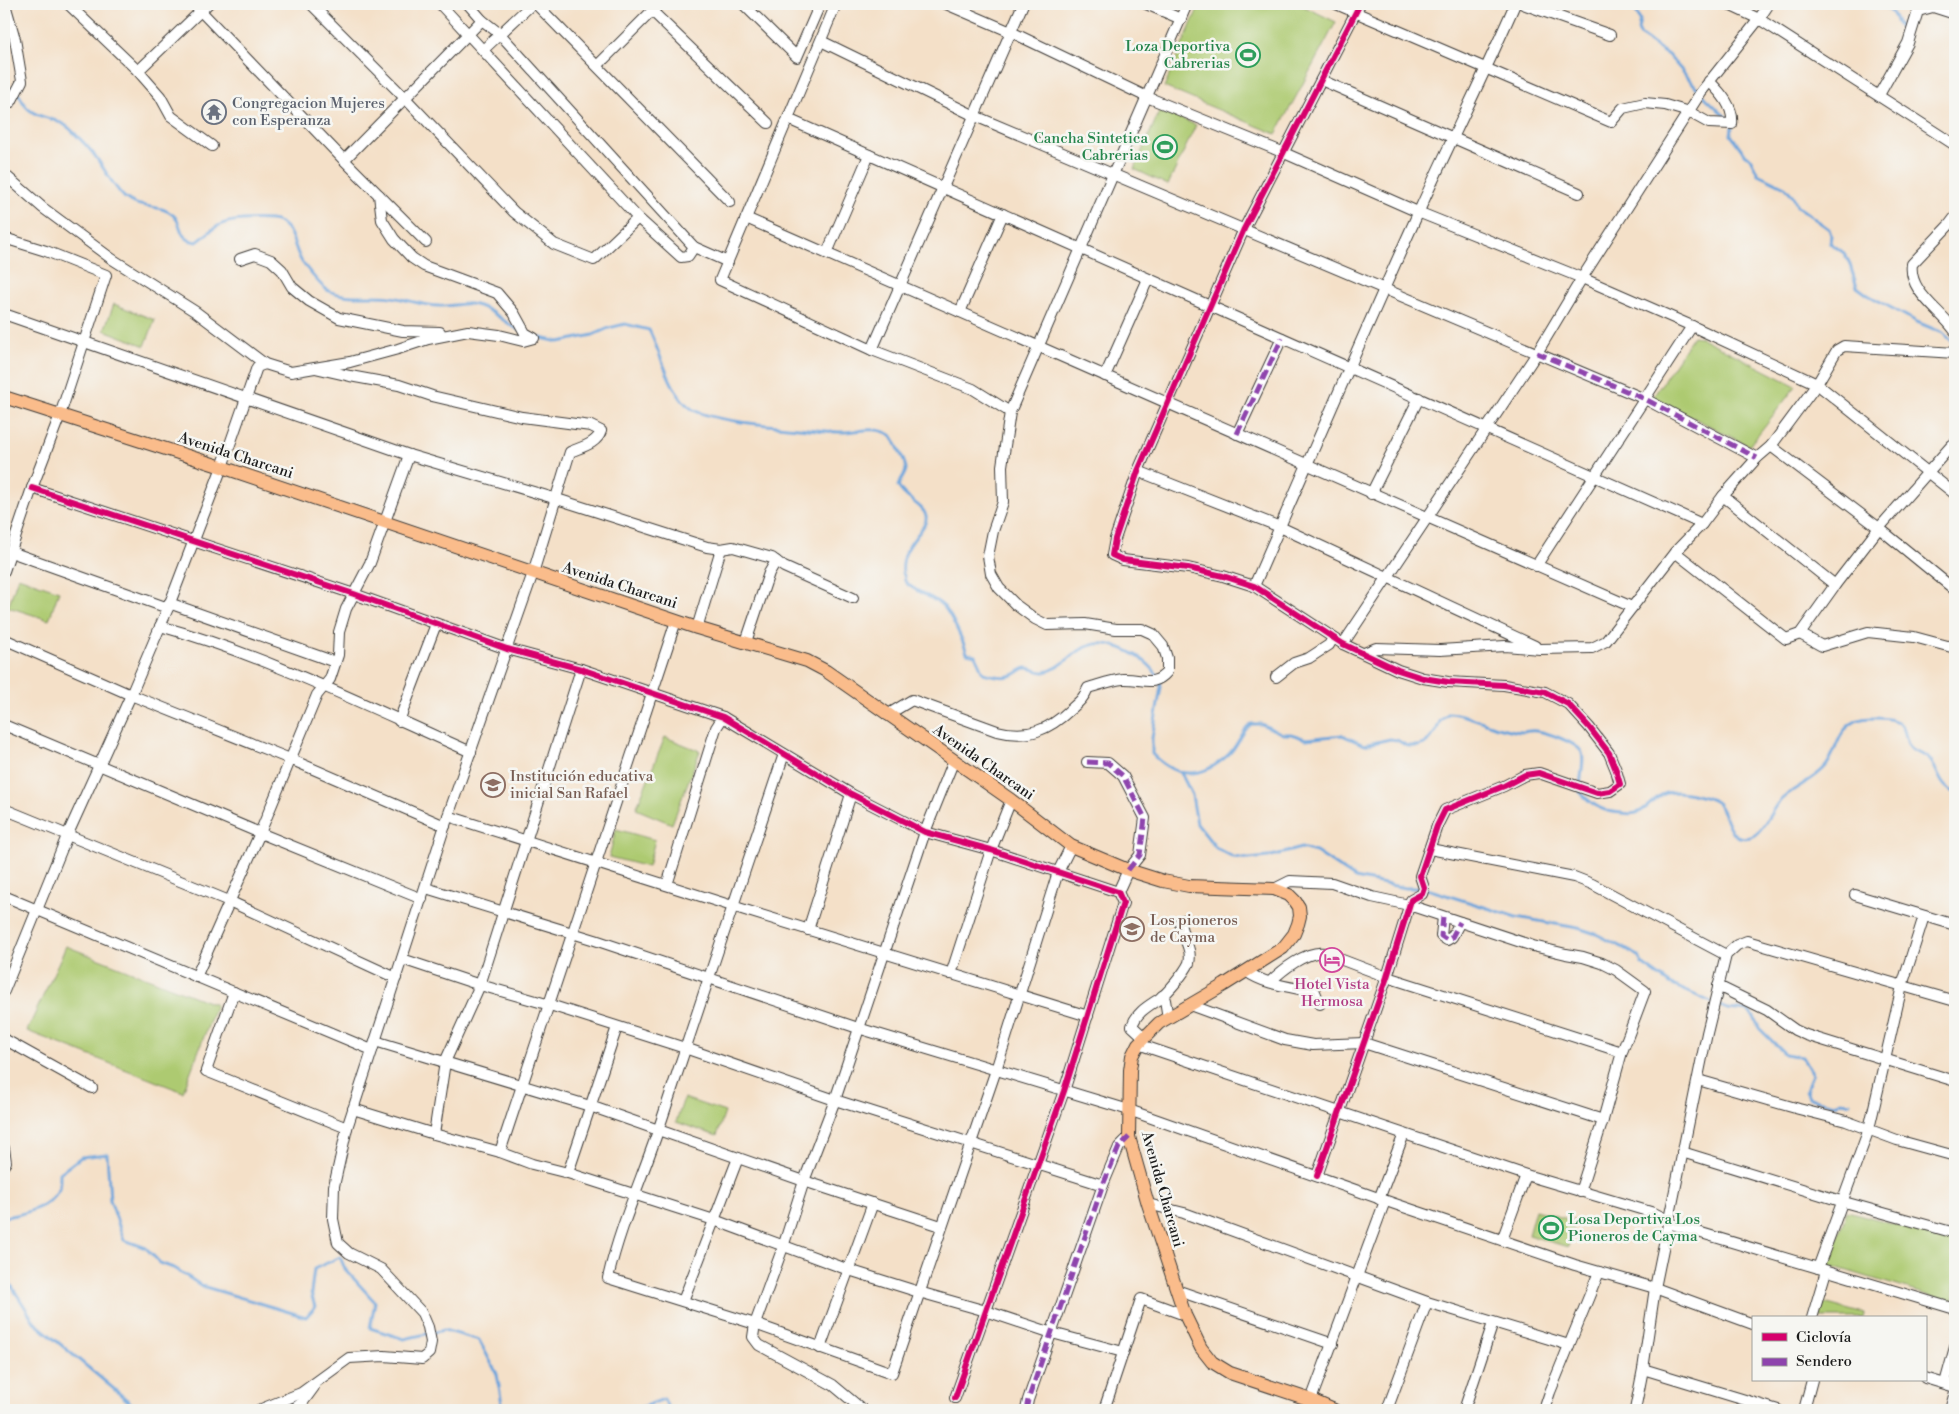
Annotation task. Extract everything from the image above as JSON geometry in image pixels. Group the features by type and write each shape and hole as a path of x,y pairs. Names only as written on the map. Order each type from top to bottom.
{"main road":[{"name":"Avenida Charcani","path":"4,397 222,467 697,628 807,661 826,671 954,760 1011,800 1071,846 1128,870 1163,882 1189,886 1274,889 1289,895 1299,907 1300,916 1294,934 1283,948 1159,1024 1142,1041 1132,1056 1129,1138 1176,1290 1185,1315 1201,1348 1212,1362 1230,1373 1311,1400 1334,1410"}],"street":[{"path":"5,4 15,39 22,81 7,103"},
{"path":"68,4 138,71 160,96 171,116 212,146"},
{"path":"311,4 405,98 514,212 554,244 594,260 638,218"},
{"path":"440,4 638,218 682,256 688,256 694,247"},
{"path":"468,4 482,20 500,34 694,247 728,262"},
{"path":"483,50 532,4"},
{"path":"536,4 730,202"},
{"path":"743,4 797,57 820,4"},
{"path":"836,4 720,280 872,350 973,389 1010,412"},
{"path":"946,4 1011,32 1147,97 1282,152 1418,212 1582,278 1817,384 1955,494"},
{"path":"872,350 1024,4"},
{"path":"1146,4 1181,19"},
{"path":"887,715 912,700 997,731 1024,735 1046,728 1060,720 1084,698 1088,688 1122,679 1153,681 1160,679 1167,672 1167,658 1163,646 1153,634 1142,630 1116,629 1085,624 1047,625 1035,619 1016,605 1000,588 991,574 988,556 993,531 1003,502 1002,466 1010,412 1187,4"},
{"path":"1336,4 1358,8 1487,69 1611,122 1622,108 1645,103 1665,105 1689,112 1708,122 1732,124 1734,115 1722,95 1709,81"},
{"path":"1254,586 1418,212 1452,137 1487,69 1515,4"},
{"path":"1523,4 1610,35"},
{"path":"1727,4 1759,19 1955,145"},
{"path":"1343,644 1537,353 1582,278 1709,81 1769,4"},
{"path":"138,71 201,6 344,160 426,242"},
{"path":"1878,94 1908,43 1918,11 1933,7 1955,14"},
{"path":"598,66 656,8 768,123"},
{"path":"1317,1176 1387,977 1411,899 1422,893 1424,888 1420,876 1437,826 1445,810 1504,786 1525,775 1539,773 1597,793 1610,791 1620,784 1609,753 1584,722 1568,704 1545,692 1504,685 1448,682 1423,678 1398,670 1343,644 1254,586 1188,568 1123,560 1113,557 1114,545 1138,471 1244,228 1358,8"},
{"path":"344,160 482,20"},
{"path":"820,41 975,116 1645,399 1757,458"},
{"path":"1321,80 1579,193"},
{"path":"788,119 1702,524"},
{"path":"826,253 870,155"},
{"path":"4,174 43,208 112,259 196,312 265,364 291,372 350,362 428,339 468,331 499,335 523,341 534,338 525,333 514,313 497,293 424,266 412,258 394,239 382,220 379,195"},
{"path":"960,312 1003,214"},
{"path":"746,218 1632,607"},
{"path":"1953,224 1912,264 1911,271 1912,279 1927,300 1955,332"},
{"path":"4,238 46,251 106,275 60,415 32,488 4,571"},
{"path":"240,259 255,254 271,260 282,270 292,288 339,318 403,331 454,333"},
{"path":"1105,376 1148,279"},
{"path":"4,314 409,455 557,499 707,547 721,549 733,546 772,558 784,567 853,598"},
{"path":"1536,566 1692,326"},
{"path":"1237,434 1282,338"},
{"path":"1364,653 1376,648 1440,650 1505,646 1592,648 1606,641 1675,552 1702,524 1723,496 1757,458 1771,446 1817,384 1837,350 1844,346 1955,353"},
{"path":"4,987 67,836 131,695 169,605 222,467 253,376 257,367 265,364"},
{"path":"259,1410 301,1393 322,1376 350,1358 384,1356 422,1359 429,1354 431,1342 428,1327 422,1313 381,1269 349,1253 338,1243 333,1219 334,1186 353,1109 448,816 557,499 570,452 599,438 601,431 591,426 522,417 432,396 399,385 315,368"},
{"path":"1371,494 1419,398"},
{"path":"1675,552 1786,639 1800,634 1834,585 1879,528 1927,471 1952,445"},
{"path":"1771,446 1879,528 1955,590"},
{"path":"196,977 260,833 317,694 330,679 338,655 339,632 346,609 370,563 409,455"},
{"path":"1138,471 1280,527 1540,648"},
{"path":"32,488 354,594 506,650 581,669 723,717 851,794 924,832 991,850 1118,892 1123,903 1064,1091 955,1398"},
{"path":"1723,496 1834,585"},
{"path":"697,628 721,549"},
{"path":"11,552 335,662"},
{"path":"746,642 769,573 776,560"},
{"path":"500,1152 676,621"},
{"path":"400,721 436,624"},
{"path":"160,626 192,635 323,687 471,752"},
{"path":"1800,634 1822,646 1868,632 1914,637 1955,648"},
{"path":"1276,677 1294,663 1309,658 1329,645 1333,638"},
{"path":"4,640 445,826"},
{"path":"434,1134 445,1062 480,985 581,669"},
{"path":"667,885 716,728 723,717"},
{"path":"4,725 422,899"},
{"path":"784,754 658,1130 634,1195 608,1278 755,1324 892,1373 996,1070 1058,872 1071,846"},
{"path":"863,1410 833,1384 759,1345 753,1337 755,1324 783,1247 804,1181 835,1100 924,832 954,760"},
{"path":"1087,762 1108,763 1123,776 1145,818 1140,855 1128,870 1118,892"},
{"path":"808,930 851,794"},
{"path":"951,974 991,850 1011,800"},
{"path":"4,809 230,901 396,978"},
{"path":"448,816 732,907 1088,1016"},
{"path":"1430,849 1574,877 1592,884 1726,955"},
{"path":"1274,889 1290,882 1332,883 1372,897 1409,905 1533,946 1602,963 1616,970 1645,991 1622,1052 1580,1192"},
{"path":"426,888 572,933 858,1028 1129,1110 1382,1200 1599,1272 1655,1288 1752,1324"},
{"path":"1855,895 1955,925"},
{"path":"4,896 196,977 374,1046 445,1062 590,1106 804,1181 941,1226"},
{"path":"1812,1316 1822,1270 1869,1129 1902,986 1924,916"},
{"path":"1443,917 1441,936 1446,940 1452,937 1460,922"},
{"path":"1183,920 1180,922 1181,929 1187,940 1189,963 1162,996 1149,1004 1135,1018 1132,1026 1142,1041 1339,1112 1526,1175 1654,1213 1668,1223 1955,1309"},
{"path":"1635,1410 1655,1288 1682,1152 1707,1033 1726,955 1737,945 1747,941 1955,1001"},
{"path":"1270,982 1279,973 1299,960 1319,952 1387,977 1622,1052"},
{"path":"402,959 685,1048 835,1100 1104,1185"},
{"path":"1246,971 1254,977 1270,982 1314,992 1320,1004"},
{"path":"1718,986 1761,1006 1795,1030 1806,1035 1955,1081"},
{"path":"234,992 206,1071 347,1128"},
{"path":"1162,996 1165,1000 1168,1018"},
{"path":"1190,1006 1285,1040 1313,1045 1364,1043 1603,1120"},
{"path":"568,1173 617,1027"},
{"path":"4,1039 92,1088"},
{"path":"1698,1080 1846,1121 1897,1140 1955,1156"},
{"path":"353,1109 500,1152 532,1164 568,1173 714,1220 849,1270 1052,1333 1123,1352"},
{"path":"1311,1400 1357,1278 1404,1134"},
{"path":"1026,1410 1104,1185 1119,1147 1129,1138"},
{"path":"4,1148 6,1162 4,1165"},
{"path":"1682,1152 1844,1202 1955,1233"},
{"path":"683,1301 738,1158"},
{"path":"1502,1240 1526,1175"},
{"path":"820,1348 873,1203"},
{"path":"1148,1204 1184,1213 1357,1278 1427,1302 1569,1345"},
{"path":"1544,1410 1599,1272"},
{"path":"1176,1290 1333,1344"},
{"path":"1104,1410 1142,1299 1185,1315"},
{"path":"1387,1410 1427,1302"},
{"path":"1464,1410 1493,1323"},
{"path":"1926,1378 1950,1385 1955,1347"},
{"path":"1643,1369 1778,1410"},
{"path":"292,1410 303,1402 322,1376"},
{"path":"1804,1410 1811,1382"},
{"path":"1950,1410 1955,1392"}],"green space":[{"name":"Loza Deportiva Cabrerias","path":"1200,4 1299,4 1336,22 1276,134 1164,87"},
{"name":"Cancha Sintetica Cabrerias","path":"1160,110 1196,125 1168,185 1134,169"},
{"path":"114,304 155,320 145,346 104,330"},
{"path":"1693,336 1700,337 1796,386 1749,446 1653,397"},
{"path":"18,577 59,591 49,620 8,607"},
{"path":"665,737 700,751 672,824 636,809"},
{"path":"616,829 655,840 648,867 609,857"},
{"path":"66,946 216,1005 183,1092 27,1031"},
{"path":"684,1098 725,1112 717,1136 676,1122"},
{"name":"Losa Deportiva Los Pioneros de Cayma","path":"1535,1210 1575,1221 1568,1247 1528,1235"},
{"path":"1847,1211 1955,1240 1954,1303 1828,1265"},
{"path":"1824,1303 1864,1314 1864,1316 1821,1316"}],"waterway":[{"path":"1632,4 1640,20 1638,30 1641,36 1668,55 1706,98 1730,121"},
{"path":"1882,4 1893,14 1902,32"},
{"path":"4,86 16,92 31,111 64,124 69,128 92,152 124,197 137,204 168,211 176,219 183,235 190,240 197,242 215,228 229,222 243,220 270,220 278,222 288,230 302,262 327,290 342,295 383,296 433,306 477,305 519,330"},
{"path":"1732,127 1731,135 1750,158 1758,174 1785,187 1793,196 1797,206 1829,229 1831,235 1830,243 1844,253 1857,287 1917,322 1943,333 1955,344"},
{"path":"537,337 559,342 593,335 625,324 649,330 672,384 685,403 692,409 715,417 765,425 838,432 879,430 891,435 906,467 898,486 905,495 922,508 926,516 923,527 905,554 903,563 905,581 946,609 967,653 975,655 983,673 1005,677 1027,668 1045,672 1058,667 1080,650 1092,645 1112,645 1134,654 1153,669 1159,678 1161,687 1152,738 1152,754 1171,769 1180,772 1199,772 1209,769 1218,763 1228,755 1251,724 1261,724 1283,734 1291,734 1306,739 1342,735 1364,745 1390,739 1397,740 1407,746 1418,746 1430,739 1440,721 1449,713 1509,730 1546,733 1573,744 1582,754 1583,764 1580,792 1594,805 1604,810 1634,814 1664,794 1670,792 1691,794 1716,802 1720,806 1731,831 1742,838 1750,837 1758,832 1784,797 1821,772 1846,728 1860,719 1880,718 1899,723 1904,730 1911,749 1928,758 1945,786 1955,792"},
{"path":"1180,771 1192,795 1197,824 1216,848 1233,857 1249,859 1268,857 1301,848 1316,852 1355,878 1405,888 1424,888 1516,917 1578,928 1596,934 1639,956 1642,964 1670,984 1727,1009 1748,1011 1754,1017 1759,1028 1785,1054 1802,1057 1812,1074 1806,1091 1809,1098 1835,1104 1840,1102 1850,1103"},
{"path":"4,1217 26,1212 49,1201 59,1189 60,1173 81,1157 107,1154 110,1200 124,1240 146,1248 160,1263 176,1269 202,1286 306,1317 315,1307 311,1293 314,1269 340,1257 345,1269 375,1302 370,1328 404,1339 444,1330 479,1340 497,1374 503,1410"},
{"path":"4,1274 35,1323 139,1410"},
{"path":"634,1410 664,1399 669,1410"}],"marked path":[{"path":"1237,434 1282,338"},
{"path":"1537,353 1645,399 1757,458"},
{"path":"1087,762 1108,763 1123,776 1145,818 1140,855 1128,870"},
{"path":"1443,917 1441,936 1447,940 1452,937 1460,922"},
{"path":"1026,1410 1103,1185 1119,1147 1129,1137"}],"cycle path":[{"path":"1317,1176 1387,977 1411,900 1422,894 1424,888 1420,876 1437,826 1445,810 1504,786 1525,775 1539,773 1597,793 1610,791 1620,784 1609,753 1589,727 1568,704 1545,692 1504,685 1448,682 1423,678 1398,670 1343,644 1254,586 1188,568 1123,560 1112,555 1115,539 1138,471 1244,229 1360,4"},
{"path":"32,488 354,594 507,649 581,669 723,717 851,794 925,832 991,850 1118,892 1123,903 1064,1091 955,1398"}],"place":[{"name":"Loza Deportiva Cabrerias","path":"1248,55"},
{"name":"Congregacion Mujeres con Esperanza","path":"214,112"},
{"name":"Cancha Sintetica Cabrerias","path":"1165,147"},
{"name":"Institución educativa inicial San Rafael","path":"493,785"},
{"name":"Los pioneros de Cayma","path":"1132,929"},
{"name":"Hotel Vista Hermosa","path":"1332,960"},
{"name":"Losa Deportiva Los Pioneros de Cayma","path":"1551,1228"}]}
